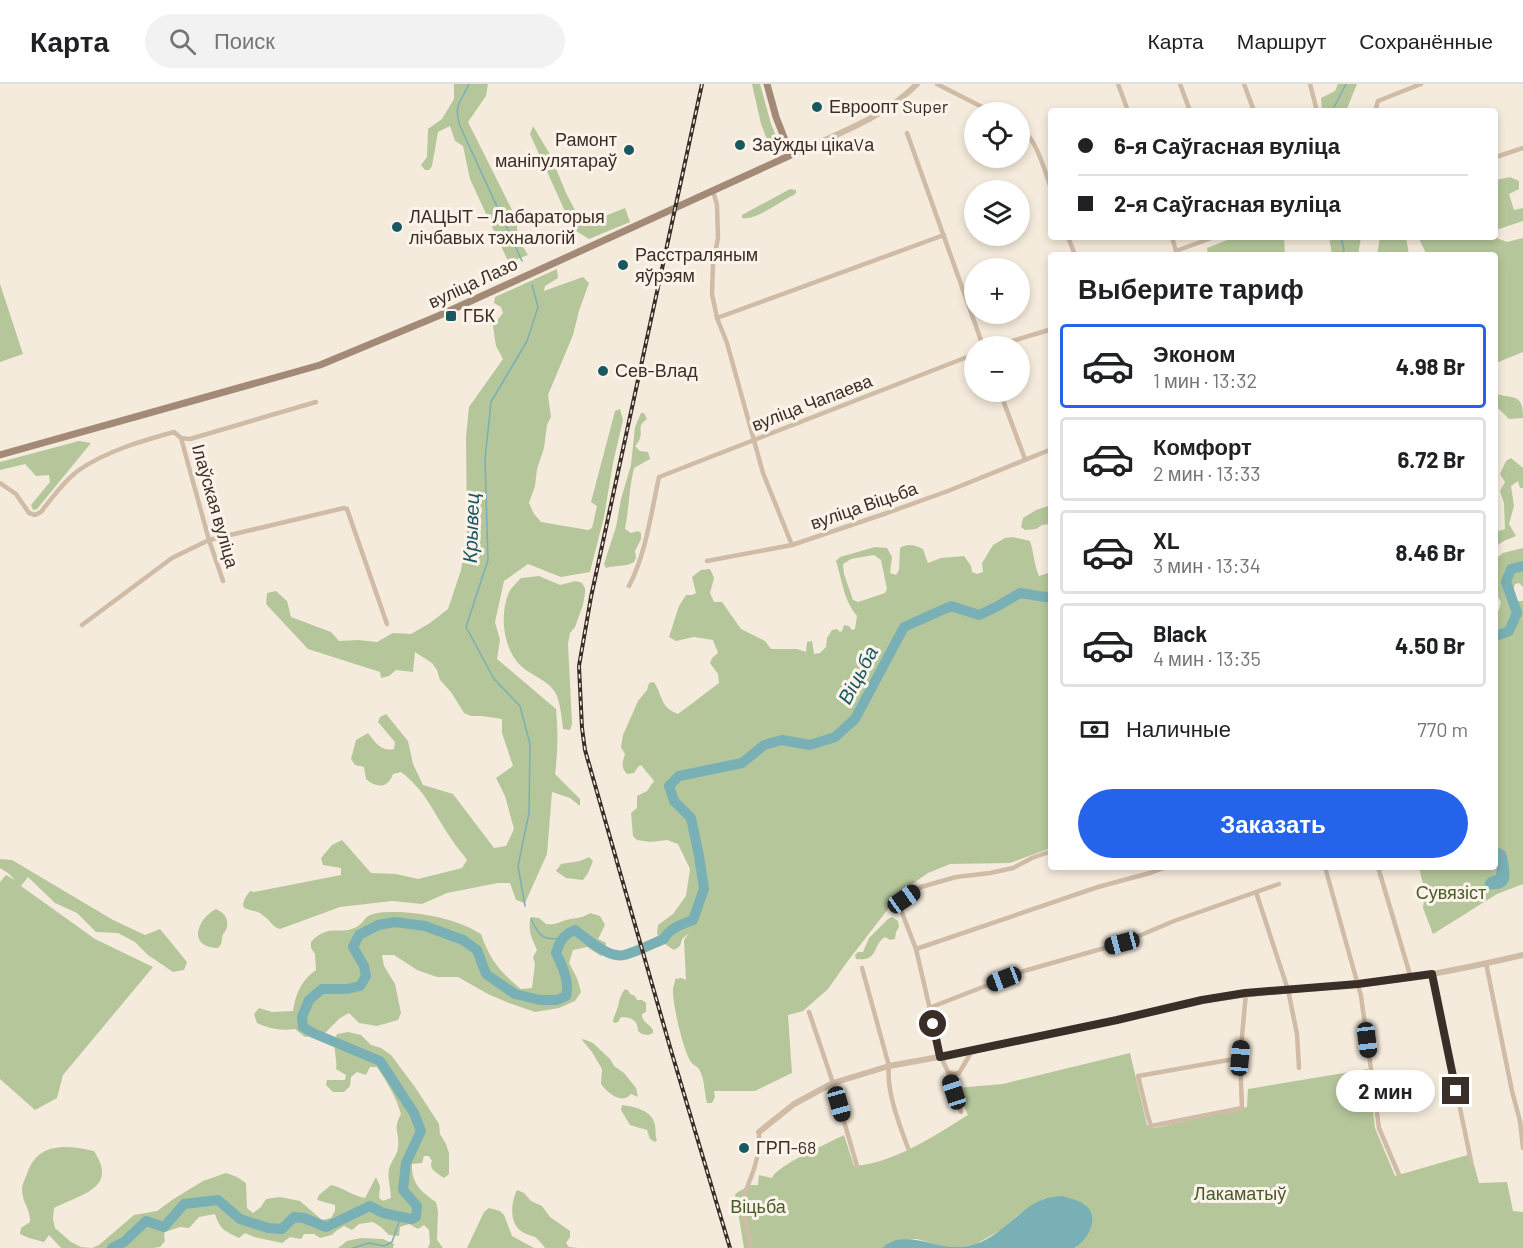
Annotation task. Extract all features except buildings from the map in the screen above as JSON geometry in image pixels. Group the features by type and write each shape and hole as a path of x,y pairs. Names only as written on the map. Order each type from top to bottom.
{"main road":[{"path":"767,84 776,117 791,155"},
{"name":"вуліца Лазо","path":"0,455 320,365 438,316 791,155"}],"street":[{"name":"вуліца Лазо","path":"791,155 877,115 917,84"},
{"path":"937,84 972,102"},
{"path":"1118,84 1127,108"},
{"path":"1180,84 1189,108"},
{"path":"1244,84 1253,108"},
{"path":"1310,84 1316,108"},
{"path":"1376,108 1378,101 1421,84"},
{"path":"907,133 979,336"},
{"path":"1030,138 1048,181"},
{"path":"1498,156 1523,148"},
{"path":"713,191 717,205 718,238 713,264 712,294 717,318 727,343 762,473 792,544"},
{"path":"717,318 944,236"},
{"path":"1178,252 1207,240"},
{"path":"1030,336 1048,330"},
{"name":"вуліца Чапаева","path":"629,586 638,568 659,477 964,358"},
{"path":"0,483 16,494 29,513 35,515 41,512 79,470 121,448 174,432 181,438 190,440 316,402"},
{"path":"1004,402 1025,459"},
{"name":"Ілаўская вуліца","path":"181,438 209,540 223,581"},
{"name":"вуліца Віцьба","path":"707,561 792,544 948,491 1048,450"},
{"path":"82,625 172,558 209,540 344,508 347,509 387,624"},
{"path":"961,1112 948,1072 940,1057 916,949 899,905 921,887 956,877 1013,868 1048,852"},
{"path":"916,949 1098,887 1158,870"},
{"path":"1326,870 1361,996 1377,1119 1399,1175"},
{"path":"1379,870 1411,978"},
{"path":"929,1008 1024,971 1122,943 1174,921 1279,884"},
{"path":"1256,892 1288,990 1297,1034 1299,1068"},
{"path":"752,1248 743,1209 744,1196 759,1150 759,1132 794,1104 833,1083 889,1066 972,1051 1157,1011 1187,1002 1245,993 1411,978 1523,955"},
{"path":"1486,963 1520,1121 1523,1148"},
{"path":"862,968 889,1066 888,1075 897,1118 908,1148"},
{"path":"1432,974 1471,1161"},
{"path":"1240,1058 1138,1076 1151,1126 1242,1108 1240,1058 1245,993"},
{"path":"809,1012 833,1083 856,1166"},
{"path":"948,1072 959,1073 972,1051"}],"green space":[{"path":"454,84 488,84 486,96 468,122 516,218 518,239 528,255 515,260 507,259 470,179 463,146 455,141 450,126 438,132 432,166 429,170 425,170 421,165 427,157 428,129 442,119 454,99"},
{"path":"752,84 760,84 778,141 768,142 761,124"},
{"path":"1338,84 1357,84 1347,108 1322,108 1321,98 1335,91"},
{"path":"533,126 551,156 576,212 587,217 600,218 625,208 630,222 589,239 573,229 530,134"},
{"path":"1510,177 1519,181 1519,189 1509,194 1514,210 1523,208 1523,221 1498,229 1498,180"},
{"path":"790,189 796,190 794,195 761,214 742,218 742,215"},
{"path":"1523,238 1523,352 1498,362 1498,252 1426,252 1420,240 1498,239 1507,242"},
{"path":"1227,240 1284,240 1285,252 1208,252 1207,248"},
{"path":"1330,240 1360,240 1358,252 1332,252"},
{"path":"1380,240 1406,240 1408,252 1378,252"},
{"path":"557,269 558,278 545,286 544,291 583,277 589,283 573,335 548,395 551,417 547,425 544,448 529,503 541,522 588,530 592,528 597,506 591,502 615,411 620,409 623,420 604,517 590,572 561,577 528,564 504,581 495,622 500,640 497,659 556,709 555,774 580,799 580,806 570,798 552,792 547,854 525,903 516,900 510,883 498,883 447,893 422,904 392,901 340,907 280,929 277,928 262,914 244,908 245,898 250,891 341,875 341,868 323,865 321,858 332,845 342,840 371,873 396,874 418,879 462,868 467,860 423,794 410,779 401,772 393,774 385,785 374,784 366,779 364,767 355,765 351,759 356,740 368,733 382,748 394,749 395,742 378,722 380,717 386,714 408,741 413,764 423,785 453,794 494,848 506,846 514,829 505,796 496,778 513,766 502,733 502,719 471,716 464,713 451,692 440,680 432,663 415,652 413,672 396,670 389,676 381,678 380,672 308,649 266,604 267,593 276,591 287,601 291,617 331,632 339,641 377,642 393,633 411,634 448,609 461,570 467,538 466,437 469,407 503,359 496,346 493,326 503,313 501,307 494,303 495,297"},
{"path":"0,284 23,354 0,362"},
{"path":"1498,394 1513,397 1522,405 1523,418 1509,419 1499,409"},
{"path":"641,413 644,413 647,419 641,426 640,439 635,446 640,451 648,452 650,459 634,468 625,529 631,533 638,531 641,533 641,539 635,551 634,562 606,568 604,564 616,527 631,465 635,427"},
{"path":"79,441 91,443 37,509 33,510 31,505 50,482 49,475 36,476 25,464 0,470 0,462"},
{"path":"1511,458 1523,468 1523,488 1520,488 1518,481 1511,486 1514,506 1509,524 1516,536 1498,545 1498,530 1505,529 1504,503 1500,491 1505,482 1500,474 1506,461"},
{"path":"1048,506 1048,524 1025,530 1021,527 1023,518"},
{"path":"1013,537 1030,541 1039,576 1048,573 1048,849 1010,863 950,864 928,873 902,891 828,989 803,1011 788,1015 792,1073 755,1091 714,1091 715,1097 712,1103 707,1103 702,1075 691,1062 685,1047 673,995 675,979 686,980 684,940 689,933 682,939 680,946 674,950 657,934 658,925 673,914 686,896 690,869 678,844 667,840 650,842 637,840 633,836 631,813 637,808 637,796 647,791 654,781 641,765 634,773 625,772 623,763 625,754 621,747 623,735 649,683 654,682 665,705 678,714 719,683 718,674 710,663 718,653 713,640 694,637 676,641 669,637 679,606 686,595 696,593 692,577 701,570 710,569 714,578 710,593 714,602 722,602 741,629 765,641 771,649 797,649 806,652 807,642 812,641 814,654 820,653 826,647 827,638 832,630 837,629 840,632 844,625 849,626 852,630 855,629 857,616 846,597 836,561 840,557 875,547 887,548 892,557 890,573 896,575 899,570 900,548 911,545 923,549 928,563 941,558 964,556 972,572 977,574 983,572 982,563 993,545 1005,538","holes":["874,555 881,560 887,589 885,593 858,602 853,600 843,564 851,559"]},
{"name":"Сувязіст","path":"1523,548 1523,587 1519,583 1515,584 1511,597 1513,601 1523,601 1523,884 1497,894 1433,934 1423,908 1425,893 1420,870 1498,870 1498,611 1501,602 1498,597 1498,557 1503,553"},
{"path":"539,576 560,585 576,581 582,583 585,588 583,605 575,627 570,633 568,644 572,724 570,730 563,729 555,692 548,684 522,667 507,642 504,611 509,592 521,578"},
{"path":"589,857 593,861 583,880 566,878 556,871 561,864"},
{"path":"0,859 12,860 113,920 145,935 160,929 187,962 184,970 173,972 148,955 135,942 118,933 96,932 77,913 55,903 28,877 21,886 95,939 153,967 63,1075 57,1098 35,1110 0,1079 0,882 6,875 15,880 0,868"},
{"path":"216,909 227,920 226,930 218,948 202,943 198,932 204,919"},
{"path":"401,912 442,918 481,934 497,965 521,989 532,988 535,964 533,957 537,950 530,930 531,917 539,918 546,924 556,924 590,913 600,916 605,925 598,939 606,943 605,953 601,956 587,947 573,950 569,963 581,992 575,1001 559,1008 535,1012 488,994 458,977 437,977 417,970 394,955 382,955 384,966 395,984 401,1013 398,1020 377,1026 359,1023 349,1013 340,1018 324,1034 305,1037 295,1029 276,1029 257,1023 254,1014 259,1008 272,1012 293,1011 300,988 316,970 315,954 311,948 311,942 318,936 329,931 352,929 372,914"},
{"path":"892,917 898,921 899,927 895,939 890,940 885,937 872,955 868,958 856,959 855,955 863,952 869,938"},
{"path":"625,989 637,1000 646,1003 646,1012 642,1014 642,1017 653,1033 642,1034 638,1031 635,1022 628,1018 621,1017 618,1022 613,1022"},
{"path":"348,1032 361,1035 371,1045 391,1055 439,1124 440,1134 449,1153 449,1174 444,1178 432,1169 429,1156 424,1156 422,1163 412,1164 415,1182 426,1195 436,1202 437,1240 443,1248 428,1248 429,1230 424,1225 418,1229 409,1224 400,1227 399,1236 389,1235 373,1222 359,1224 352,1230 344,1226 332,1235 320,1238 314,1234 304,1234 301,1239 290,1237 282,1243 245,1233 239,1238 230,1234 219,1224 215,1214 199,1217 189,1228 180,1227 165,1232 165,1241 160,1247 92,1248 99,1245 134,1215 157,1211 203,1181 226,1173 246,1183 247,1208 253,1213 266,1199 280,1197 300,1201 322,1220 331,1218 335,1205 317,1200 319,1195 331,1185 365,1198 376,1177 380,1186 379,1198 383,1201 391,1198 389,1172 398,1150 397,1128 401,1114 391,1090 377,1067 370,1067 366,1075 357,1072 351,1077 350,1086 344,1092 333,1092 326,1085 327,1080 345,1080 346,1075 336,1069 335,1038 337,1034"},
{"path":"583,1039 593,1043 614,1066 624,1073 636,1088 638,1097 631,1094 623,1098 615,1097 601,1084 602,1069"},
{"name":"Лакаматыў","path":"1130,1053 1147,1125 1155,1128 1247,1107 1248,1089 1368,1069 1375,1128 1395,1176 1471,1154 1479,1183 1507,1182 1513,1211 1523,1212 1523,1248 1074,1248 1077,1246 1045,1198 1018,1215 1003,1229 976,1244 959,1247 945,1247 917,1239 889,1242 882,1248 744,1248 735,1194 750,1185 758,1185 759,1175 772,1178 793,1161 844,1135 854,1166 883,1160 913,1147 968,1115 956,1088 1003,1084"},
{"path":"622,1105 637,1108 650,1116 655,1125 657,1140 655,1142 650,1139 647,1130 630,1125 621,1110"},
{"path":"65,1147 94,1151 101,1164 102,1174 99,1182 93,1188 54,1208 55,1228 71,1242 81,1247 92,1248 61,1248 49,1235 44,1242 20,1234 21,1228 30,1222 22,1194 23,1183 33,1162 47,1150"},
{"path":"517,1190 542,1206 550,1217 570,1231 570,1237 566,1243 569,1247 578,1248 545,1248 535,1237 521,1231 514,1222 512,1212"},
{"path":"489,1208 500,1211 504,1215 512,1236 534,1248 467,1248 484,1212"},
{"path":"361,1238 383,1239 394,1244 393,1248 338,1248 347,1241"}],"water":[{"path":"1498,848 1506,852 1509,879 1503,887 1488,889 1485,882 1496,875 1498,870"},
{"path":"1062,1196 1083,1203 1092,1216 1088,1234 1074,1248 882,1248 895,1240 903,1239 947,1247 971,1245 994,1235 1035,1203 1046,1198"}],"waterway":[{"name":"Крывец","path":"469,84 458,108 460,126 522,261"},
{"path":"1334,108 1346,84"},
{"path":"1342,240 1343,252"},
{"name":"Крывец","path":"525,906 518,866 529,813 530,744 520,706 494,679 466,627 488,560 485,459 491,402 527,341 538,307 532,285"},
{"name":"Віцьба","path":"1498,635 1509,631 1517,613 1506,582 1511,569 1523,566"},
{"name":"Віцьба","path":"112,1248 124,1242 146,1221 164,1227 184,1204 218,1200 240,1219 268,1228 282,1229 294,1217 304,1218 326,1227 370,1206 383,1213 411,1219 416,1217 417,1206 403,1190 406,1163 421,1131 414,1113 380,1061 303,1027 302,1017 309,1000 322,989 347,989 360,986 366,976 364,966 353,947 359,935 378,925 395,922 425,926 463,940 477,950 486,974 515,994 540,1000 557,1000 566,996 566,979 556,953 563,939 571,932 575,930 605,951 624,955 664,939 673,929 693,920 704,889 691,818 674,801 669,786 679,776 742,763 764,745 782,740 810,745 835,737 855,719 904,627 951,606 979,615 1020,593 1048,597"},
{"name":"Крывец","path":"531,919 544,937 552,939 565,937"},
{"path":"353,1248 369,1243 384,1246 392,1242 401,1216"}],"railway":[{"path":"702,84 591,597 579,666 585,750 730,1248"}],"place":[{"name":"Евроопт Super","path":"817,107"},
{"name":"Заўжды цікаVа","path":"740,145"},
{"name":"Рамонт маніпулятараў","path":"629,150"},
{"name":"ЛАЦЫТ -- Лабараторыя лічбавых тэхналогій","path":"397,227"},
{"name":"Расстраляным яўрэям","path":"623,265"},
{"name":"ГБК","path":"451,316"},
{"name":"Сев-Влад","path":"603,371"},
{"name":"ГРП-68","path":"744,1148"}],"route":[{"path":"933,1024 940,1057 1117,1020 1187,1002 1245,993 1358,984 1432,974 1456,1091"}]}
